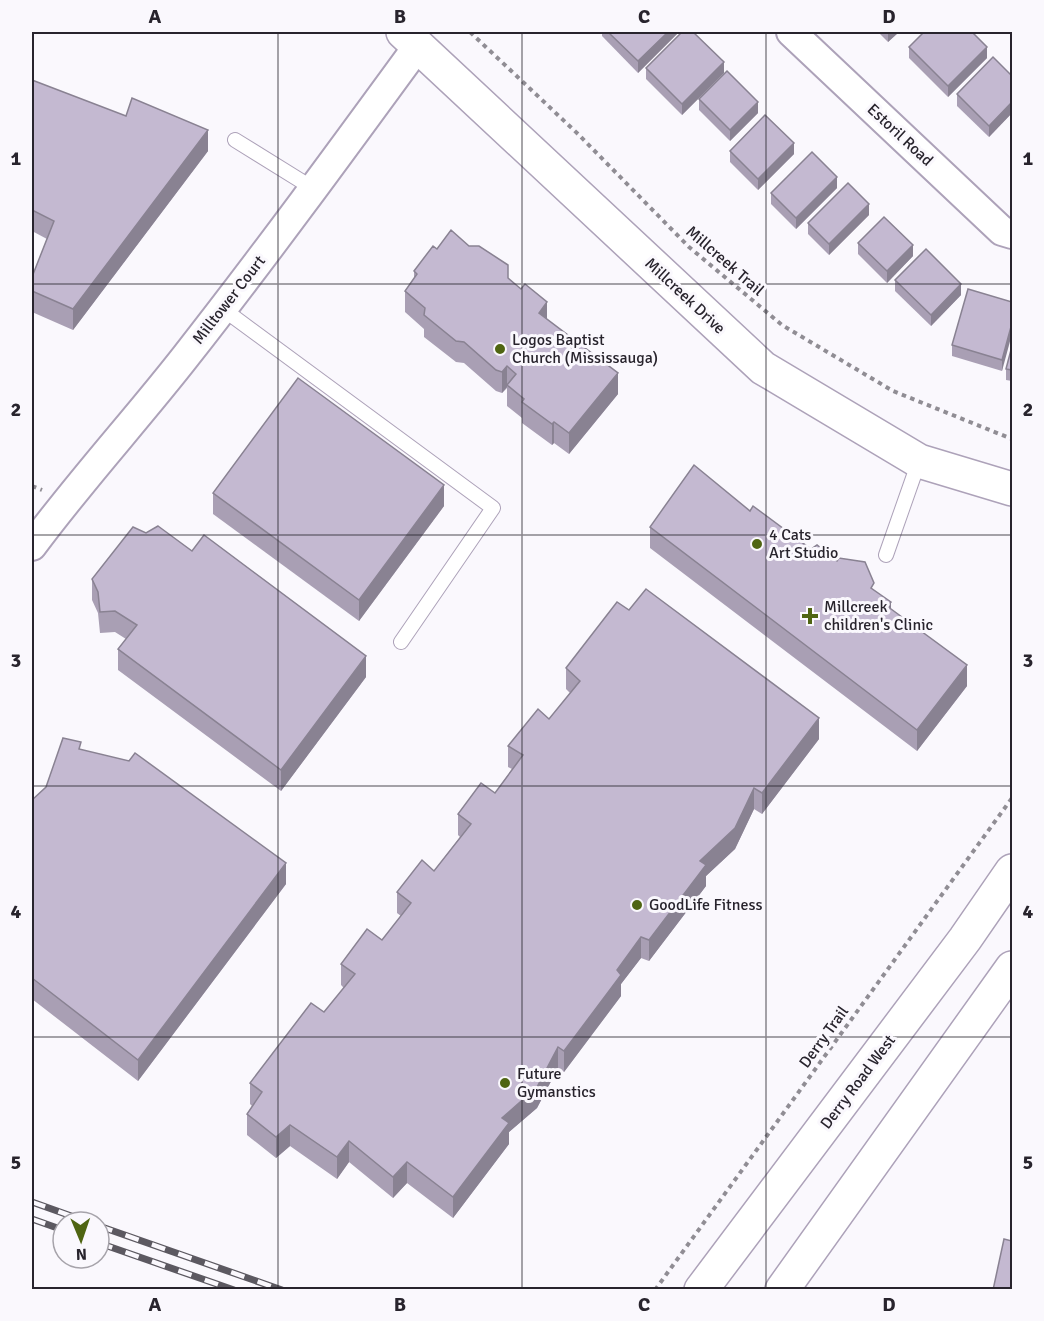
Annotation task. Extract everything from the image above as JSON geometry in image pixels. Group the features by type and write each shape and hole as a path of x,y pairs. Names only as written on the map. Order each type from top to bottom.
{"main road":[{"name":"Millcreek Drive","path":"411,39 763,368 919,461 1012,489"},
{"name":"Derry Road West","path":"701,1290 958,948 1012,871"},
{"path":"782,1290 1012,968"}],"street":[{"name":"Estoril Road","path":"791,32 1002,231 1012,234"},
{"name":"Milltower Court","path":"32,546 67,499 142,412 314,189 411,39"}],"lane":[{"path":"235,140 314,189"},
{"path":"223,309 493,508 401,642"},
{"path":"886,555 919,461"}],"path":[{"name":"Millcreek Trail","path":"470,32 578,134 689,247 782,325 893,391 1012,439"},
{"name":"Derry Trail","path":"655,1290 1012,798"}],"building":[{"path":"608,32 668,32 638,61"},
{"path":"682,32 693,32 724,62 682,104 646,68"},
{"path":"924,32 972,32 987,47 948,86 909,47"},
{"path":"993,57 1012,76 1012,102 989,126 957,94"},
{"path":"727,71 758,102 730,130 699,99"},
{"path":"32,80 126,116 132,98 208,130 73,309 32,291 32,277 54,221 32,210"},
{"path":"765,115 794,143 758,179 730,151"},
{"path":"812,152 837,177 796,218 771,193"},
{"path":"848,183 869,204 829,244 808,223"},
{"path":"884,217 913,245 887,271 858,243"},
{"name":"Logos Baptist Church (Mississauga)","path":"451,230 469,246 479,246 508,265 508,278 521,289 525,284 547,302 539,313 618,373 569,433 554,422 552,424 522,402 524,399 507,385 516,374 507,366 502,372 496,370 464,342 456,341 424,315 425,308 405,291 417,274 414,271 433,246 437,249"},
{"path":"926,249 961,284 931,315 895,280"},
{"path":"968,289 1012,302 1012,323 1002,360 952,345"},
{"path":"1012,346 1012,370 1006,369"},
{"path":"298,378 444,485 359,600 213,493"},
{"name":"Millcreek children's Clinic","path":"694,465 750,511 753,506 811,549 817,545 837,561 839,558 865,562 874,583 871,588 891,602 887,606 967,665 917,730 650,527"},
{"path":"158,526 192,551 204,535 366,656 281,770 118,649 137,625 115,611 100,612 98,592 92,579 133,527 146,533"},
{"path":"646,589 819,718 762,793 754,788 735,828 700,861 706,865 649,940 641,937 617,970 621,975 564,1051 558,1047 537,1087 502,1118 509,1123 453,1197 407,1162 393,1177 349,1141 337,1157 290,1125 276,1137 247,1114 262,1092 250,1083 311,1003 324,1012 355,974 341,964 367,929 382,940 411,903 397,892 422,860 434,871 471,824 458,814 481,783 495,793 523,755 508,746 538,709 549,719 580,681 566,668 617,602 629,610"},
{"path":"63,738 81,742 79,749 129,761 135,753 286,863 138,1060 32,978 32,800 46,787"},
{"path":"1004,1239 1012,1241 1012,1290 993,1290"}],"railway":[{"path":"32,1202 54,1210"},
{"path":"32,1219 51,1226"},
{"path":"111,1230 282,1290"},
{"path":"111,1247 234,1290"}],"place":[{"name":"Logos Baptist Church (Mississauga)","path":"500,349"},
{"name":"4 Cats Art Studio","path":"757,544"},
{"name":"Millcreek children's Clinic","path":"810,616"},
{"name":"GoodLife Fitness","path":"637,905"},
{"name":"Future Gymanstics","path":"505,1083"}]}
